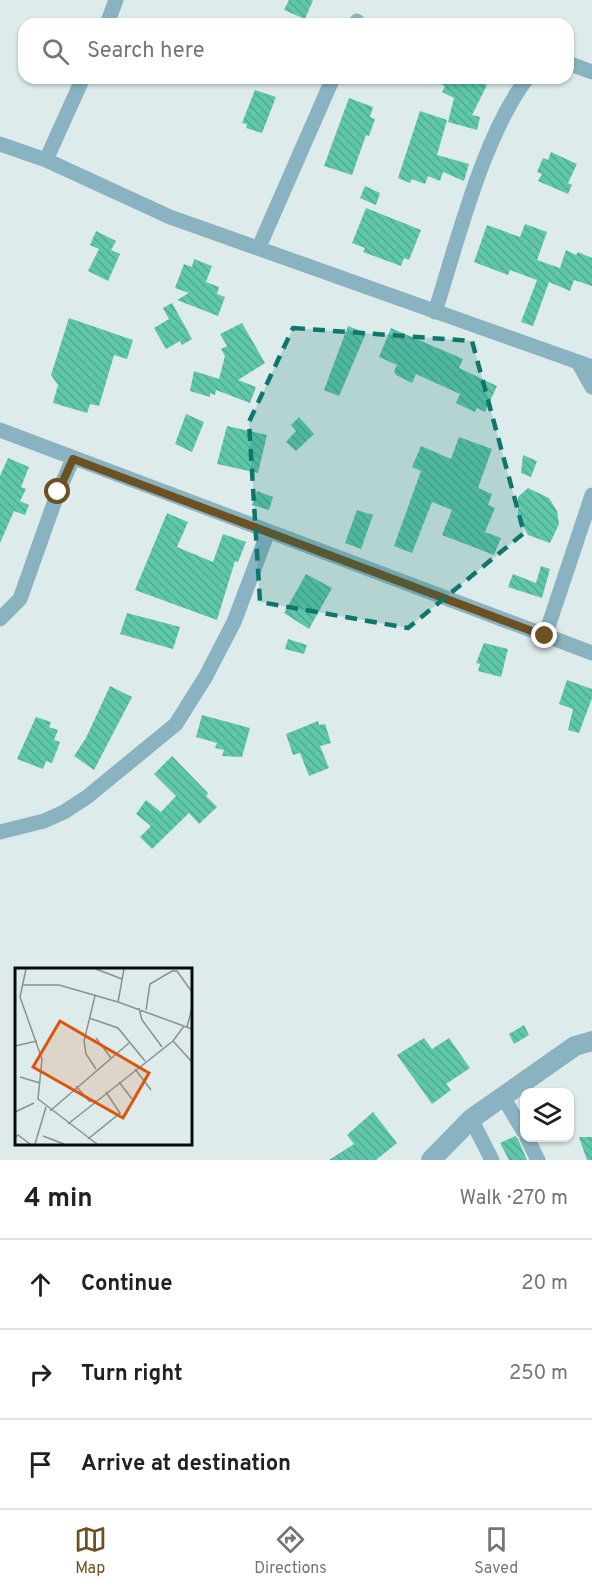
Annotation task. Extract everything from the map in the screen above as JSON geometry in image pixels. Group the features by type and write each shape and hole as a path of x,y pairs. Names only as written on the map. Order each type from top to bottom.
{"street":[{"path":"109,18 116,0"},
{"path":"574,65 592,72"},
{"path":"46,160 80,84"},
{"path":"259,247 330,84"},
{"path":"435,312 468,205 504,116 523,84"},
{"path":"0,144 46,160 170,217 585,365 592,387"},
{"path":"0,430 592,653"},
{"path":"0,619 20,599 58,492 73,459"},
{"path":"545,636 592,495"},
{"path":"0,832 44,821 64,812 87,797 176,723 206,676 234,622 268,532"},
{"path":"431,1160 471,1119 575,1046 592,1041"},
{"path":"503,1097 520,1124"},
{"path":"471,1119 492,1160"},
{"path":"529,1142 538,1160"}],"highlighted area":[{"path":"293,328 472,341 524,533 408,628 260,602 249,422"}],"building":[{"path":"289,0 313,0 305,18 284,10"},
{"path":"441,84 487,85 472,115 480,117 477,130 448,122 454,98 442,92 445,86"},
{"path":"255,90 276,97 262,133 246,128 247,124 242,123"},
{"path":"349,98 373,107 370,117 375,119 369,136 366,135 352,175 324,166"},
{"path":"420,111 447,120 437,155 469,164 464,181 443,172 440,181 428,176 425,184 412,179 410,183 398,178"},
{"path":"551,152 577,164 568,183 572,185 568,194 538,181 542,174 537,172 543,158 548,160"},
{"path":"365,186 380,193 376,205 360,198"},
{"path":"366,208 421,230 409,260 404,258 401,266 363,252 365,248 352,243"},
{"path":"525,224 547,232 537,260 560,268 566,250 576,255 578,252 592,258 592,286 574,280 570,291 549,282 533,326 521,322 537,280 510,270 508,275 474,262 487,225 520,237"},
{"path":"96,231 116,241 111,250 120,254 108,281 88,271 99,249 90,245"},
{"path":"194,259 212,266 206,282 219,287 217,294 225,297 218,316 177,300 189,293 175,288 184,264 192,267"},
{"path":"172,303 192,339 182,345 180,341 166,349 154,328 169,319 163,308"},
{"path":"69,318 133,340 127,359 114,355 99,406 90,404 87,413 53,403 58,385 51,375"},
{"path":"242,323 265,363 238,380 256,387 250,403 216,390 215,395 210,393 210,397 190,391 194,371 219,379 225,356 221,349 227,346 220,334"},
{"path":"348,326 366,333 339,396 324,390"},
{"path":"391,328 463,359 459,368 497,386 485,412 477,408 475,412 456,403 460,394 416,374 412,383 396,375 394,371 397,365 379,357"},
{"path":"186,414 204,422 192,452 175,444"},
{"path":"299,417 314,434 296,451 286,442 296,431 291,425"},
{"path":"227,426 267,435 258,473 217,464"},
{"path":"459,437 492,449 478,488 492,494 488,505 495,508 485,532 501,538 494,555 442,535 452,510 432,502 412,553 394,546 421,471 412,467 421,446 451,459"},
{"path":"523,455 537,461 531,477 521,473"},
{"path":"8,458 29,467 21,487 26,489 20,501 29,505 25,515 14,511 0,543 0,476"},
{"path":"528,488 549,498 557,511 559,524 550,543 528,535 518,518 518,497"},
{"path":"257,491 273,497 269,510 252,505"},
{"path":"357,510 373,515 361,549 345,543"},
{"path":"167,513 188,522 177,547 213,562 223,534 246,542 238,562 235,561 217,620 135,590"},
{"path":"541,566 550,569 542,598 508,587 513,574 536,583"},
{"path":"306,574 332,588 309,629 284,613"},
{"path":"127,613 180,627 173,649 120,634"},
{"path":"288,639 307,645 304,654 285,649"},
{"path":"484,643 508,649 501,677 478,671 480,664 476,663"},
{"path":"567,680 592,689 592,698 579,733 568,730 573,709 559,704"},
{"path":"110,686 132,697 94,770 74,756 86,738"},
{"path":"202,715 250,728 242,757 222,756 224,750 215,748 217,743 196,737"},
{"path":"36,717 51,722 49,727 58,730 54,740 60,742 52,763 46,761 43,769 17,759"},
{"path":"318,721 319,725 325,724 331,743 320,746 329,768 309,776 300,753 293,755 286,734"},
{"path":"172,756 208,793 206,796 217,807 199,824 189,813 152,849 140,837 151,826 136,814 146,800 161,812 176,796 154,774"},
{"path":"524,1025 529,1035 514,1044 509,1034"},
{"path":"424,1038 432,1049 449,1038 470,1068 446,1084 451,1090 432,1104 397,1055"},
{"path":"373,1112 397,1143 376,1160 329,1160 354,1144 347,1135"},
{"path":"515,1136 527,1160 509,1160 500,1143"},
{"path":"579,1137 592,1137 592,1160 587,1160"}],"route":[{"path":"58,492 73,459 545,636"}]}
